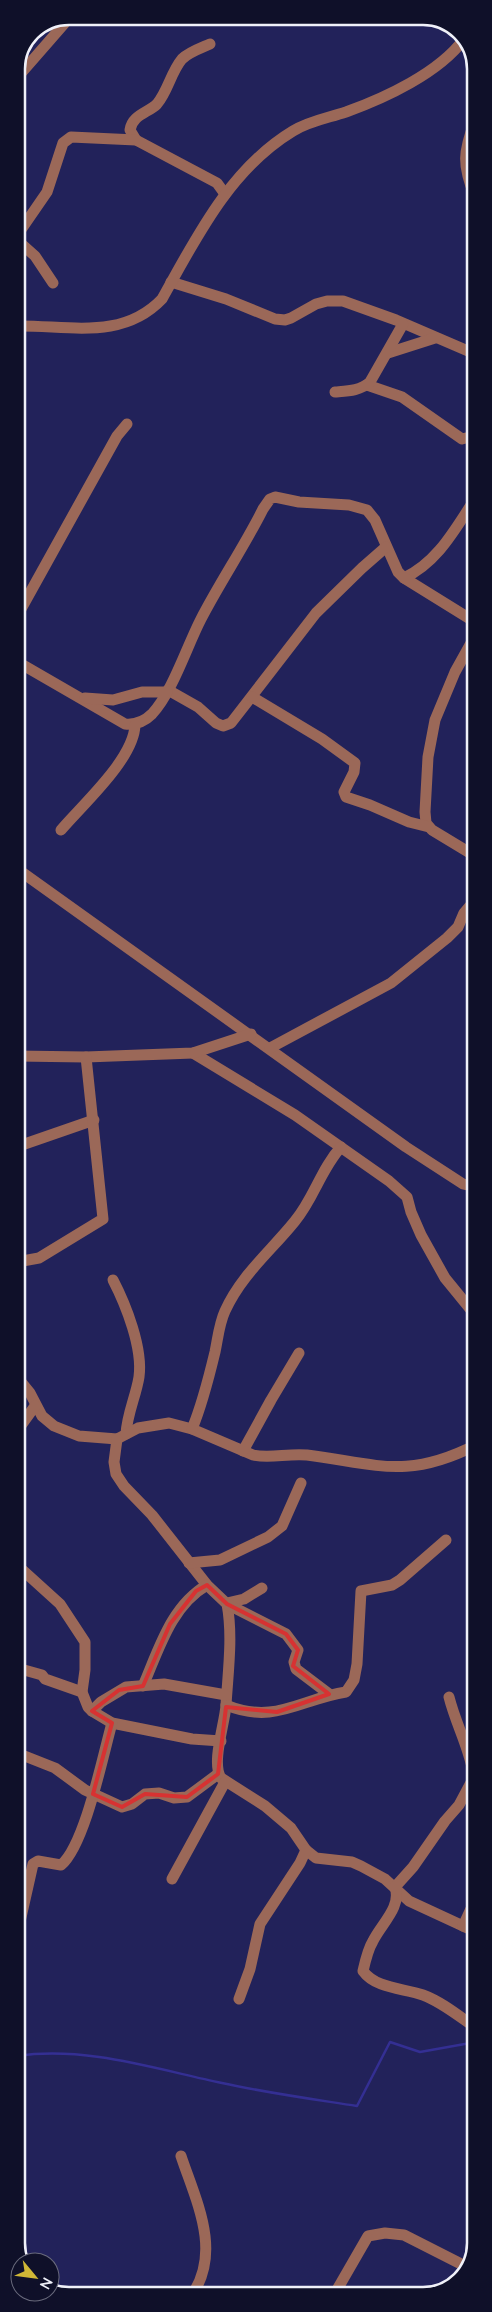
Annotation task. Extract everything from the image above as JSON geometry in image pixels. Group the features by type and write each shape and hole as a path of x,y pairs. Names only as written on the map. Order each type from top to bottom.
{"street":[{"path":"25,69 62,26"},
{"path":"136,140 130,130 137,117 154,106 160,99 181,60 210,44"},
{"path":"25,326 108,328 137,320 152,310 162,300 225,194 259,158 293,131 379,98 411,82 456,49 459,44"},
{"path":"25,224 46,192 63,143 66,139 72,137 136,140 217,184 225,194"},
{"path":"467,140 465,162 467,174"},
{"path":"25,247 35,256 53,283"},
{"path":"171,282 226,299 275,319 285,320 316,304 336,300 372,311 467,351"},
{"path":"335,392 354,390 367,385 403,324"},
{"path":"388,352 435,338"},
{"path":"367,385 402,396 462,439 467,438"},
{"path":"25,602 117,436 127,424"},
{"path":"61,830 90,801 130,743 135,725 152,714 167,691 201,618 270,500 275,497 300,502 349,505 367,510 375,520 398,572 404,578 467,617"},
{"path":"404,578 419,571 436,557 467,511"},
{"path":"79,698 113,700 142,692 167,691 198,707 216,723 223,726 231,723 316,613 386,547"},
{"path":"429,827 425,818 428,757 435,720 467,659"},
{"path":"25,666 116,720 135,725"},
{"path":"252,697 322,739 355,763 354,772 344,792 346,797 409,822 429,827 467,851"},
{"path":"25,874 251,1034 406,1147 467,1185"},
{"path":"270,1048 391,983 458,927 467,910"},
{"path":"25,1056 86,1057 193,1053 251,1034"},
{"path":"193,1053 295,1115 390,1181 407,1197 421,1235 445,1278 467,1305"},
{"path":"25,1260 39,1258 104,1219 86,1057"},
{"path":"25,1144 94,1120"},
{"path":"192,1429 212,1363 224,1314 229,1303 242,1280 296,1221 309,1201 323,1171 342,1147"},
{"path":"113,1280 126,1306 140,1362 139,1378 114,1462 116,1474 207,1585 227,1603 286,1634 298,1650 294,1662 296,1669 329,1694"},
{"path":"244,1451 270,1400 299,1353"},
{"path":"25,1387 42,1416 66,1432 79,1436 122,1437 138,1428 156,1423 170,1423 192,1429 263,1457 290,1454 358,1465 407,1467 431,1464 467,1450"},
{"path":"25,1420 35,1406"},
{"path":"190,1563 220,1560 268,1537 282,1526 302,1483"},
{"path":"92,1711 126,1686 164,1684 226,1700 246,1710 278,1712 329,1694 346,1692 354,1680 361,1591 392,1585 446,1540"},
{"path":"25,1572 60,1604 85,1642 85,1670 82,1692 88,1707 92,1711 112,1724 192,1739 221,1741"},
{"path":"143,1686 170,1624 184,1602 207,1585"},
{"path":"227,1603 244,1599 262,1588"},
{"path":"172,1879 222,1778 221,1741 226,1700 229,1635 227,1603"},
{"path":"25,1670 42,1675 45,1679 82,1692"},
{"path":"449,1697 454,1718 467,1747"},
{"path":"25,1900 33,1864 38,1861 61,1865 67,1860 93,1794 112,1724"},
{"path":"25,1756 56,1768 93,1794 122,1807 132,1804 145,1794 159,1793 174,1798 187,1797 222,1778"},
{"path":"222,1778 265,1806 291,1828 306,1850 316,1858 352,1862 361,1866 385,1879 409,1901 467,1928"},
{"path":"395,1887 413,1867 445,1821 459,1805 467,1791"},
{"path":"239,1999 250,1969 260,1924 306,1850"},
{"path":"395,1887 396,1904 372,1942 363,1972 376,1982 424,1996 444,2006 467,2022"},
{"path":"463,1926 467,1917"},
{"path":"182,2156 207,2241 204,2273 196,2287"},
{"path":"339,2287 368,2236 385,2233 404,2235 461,2264"}],"highlighted area":[{"path":"207,1585 227,1604 286,1634 298,1650 293,1666 329,1694 277,1712 226,1707 218,1774 187,1797 145,1794 122,1807 93,1794 112,1723 92,1711 119,1690 143,1686 170,1624 196,1591"}],"waterway":[{"path":"25,2055 69,2054 95,2056 256,2090 357,2106 390,2042 420,2052 467,2044"}]}
